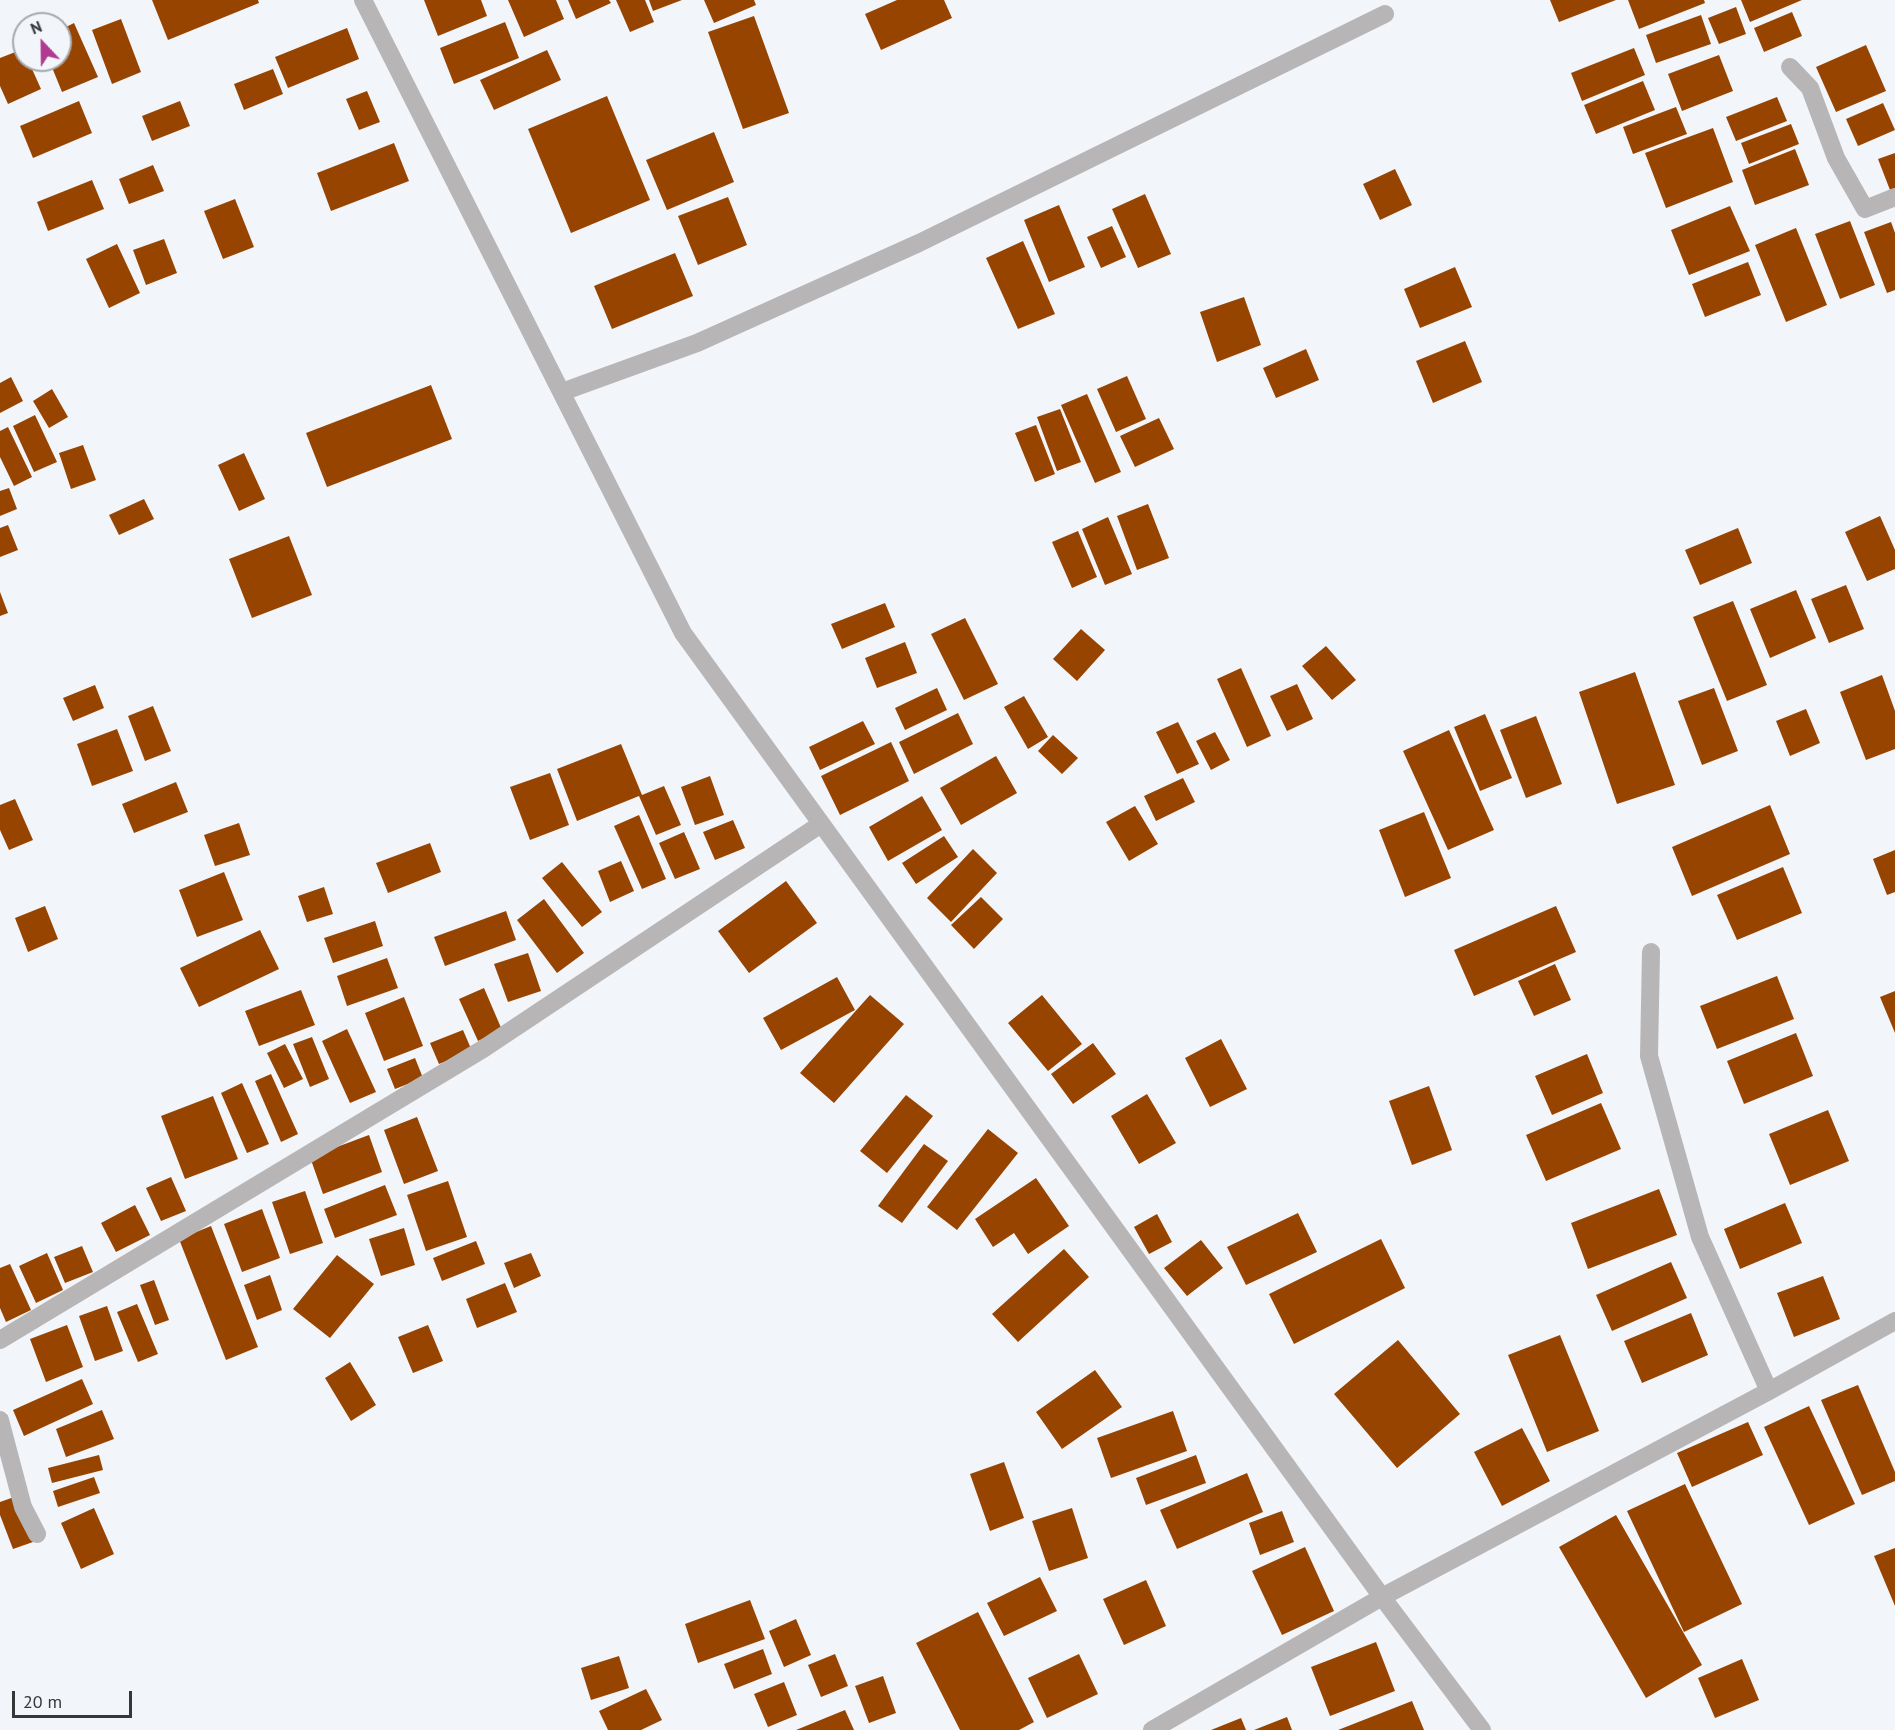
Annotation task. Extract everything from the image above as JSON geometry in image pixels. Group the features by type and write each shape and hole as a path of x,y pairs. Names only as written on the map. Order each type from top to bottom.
{"street":[{"path":"363,0 683,633 1382,1597 1482,1730"},
{"path":"562,392 697,343 919,243 1385,14"},
{"path":"1790,67 1810,88 1836,158 1865,209 1895,197"},
{"path":"0,1340 483,1049 820,824"},
{"path":"1651,952 1649,1056 1700,1237 1769,1391"},
{"path":"1152,1730 1382,1597 1769,1391 1895,1321"},
{"path":"0,1420 23,1507 38,1534"}],"building":[{"path":"152,0 258,0 259,3 168,40"},
{"path":"424,0 481,0 487,16 438,36"},
{"path":"508,0 556,0 564,19 524,37"},
{"path":"568,0 609,0 611,3 576,19"},
{"path":"616,0 645,0 654,22 630,32"},
{"path":"649,0 682,0 653,11"},
{"path":"704,0 754,0 756,5 714,23"},
{"path":"897,0 944,0 952,18 881,50 865,14"},
{"path":"1550,0 1616,0 1559,22"},
{"path":"1628,0 1704,0 1705,3 1639,29"},
{"path":"1741,0 1802,0 1750,22"},
{"path":"1736,7 1746,34 1719,44 1708,18"},
{"path":"1792,12 1802,36 1764,52 1754,28"},
{"path":"1701,15 1711,44 1656,63 1646,35"},
{"path":"754,16 789,113 743,129 708,32"},
{"path":"121,19 141,72 112,84 92,30"},
{"path":"505,22 519,58 454,84 440,48"},
{"path":"74,23 98,77 62,92 54,72 72,72 72,24"},
{"path":"347,28 359,59 288,88 275,57"},
{"path":"1866,45 1886,91 1836,112 1816,67"},
{"path":"1634,48 1645,75 1582,101 1571,73"},
{"path":"547,50 561,80 494,110 480,80"},
{"path":"12,53 12,72 33,72 41,89 8,104 0,86 0,58"},
{"path":"1719,55 1733,91 1682,111 1668,74"},
{"path":"273,69 283,94 244,110 234,84"},
{"path":"1643,81 1655,110 1596,134 1584,105"},
{"path":"367,91 380,122 359,130 346,99"},
{"path":"607,96 650,200 571,233 528,129"},
{"path":"1777,97 1787,121 1736,141 1726,117"},
{"path":"79,101 92,133 33,158 20,126"},
{"path":"180,101 190,126 152,141 142,116"},
{"path":"1883,103 1895,130 1858,146 1846,119"},
{"path":"1676,107 1687,134 1633,154 1623,127"},
{"path":"1791,124 1799,144 1749,164 1741,143"},
{"path":"1713,128 1733,182 1666,208 1645,153"},
{"path":"714,132 734,182 667,210 646,160"},
{"path":"394,143 409,181 331,211 317,173"},
{"path":"1795,149 1809,185 1755,205 1742,170"},
{"path":"1895,153 1895,188 1890,190 1878,159"},
{"path":"153,165 164,191 129,204 119,179"},
{"path":"1395,169 1412,205 1380,220 1363,184"},
{"path":"92,180 104,209 48,231 37,202"},
{"path":"1145,194 1171,254 1138,268 1112,209"},
{"path":"728,197 747,245 698,265 678,216"},
{"path":"235,199 254,247 223,259 204,211"},
{"path":"1059,205 1085,267 1049,282 1024,220"},
{"path":"1730,206 1750,251 1689,275 1671,230"},
{"path":"1850,221 1875,285 1840,299 1815,234"},
{"path":"1891,222 1895,233 1895,290 1887,293 1864,232"},
{"path":"1112,226 1126,257 1101,268 1087,237"},
{"path":"1796,228 1827,305 1786,322 1755,245"},
{"path":"164,239 177,273 146,285 133,250"},
{"path":"1023,241 1055,314 1018,329 986,258"},
{"path":"117,244 140,293 109,308 86,259"},
{"path":"675,253 693,296 612,329 594,286"},
{"path":"1748,262 1761,295 1705,317 1692,284"},
{"path":"1455,267 1472,307 1420,328 1404,289"},
{"path":"1244,297 1261,345 1217,362 1200,312"},
{"path":"1465,341 1482,382 1433,403 1416,361"},
{"path":"1306,349 1319,380 1276,398 1263,368"},
{"path":"1127,376 1146,419 1116,432 1097,389"},
{"path":"11,377 23,401 0,413 0,383"},
{"path":"431,385 452,439 327,487 306,433"},
{"path":"52,389 68,417 49,428 33,401"},
{"path":"1087,394 1121,472 1095,483 1061,405"},
{"path":"1060,409 1081,462 1057,471 1037,417"},
{"path":"35,415 57,462 34,472 13,426"},
{"path":"1159,418 1174,449 1135,467 1120,436"},
{"path":"1036,425 1055,474 1035,482 1015,433"},
{"path":"8,427 32,477 14,486 0,457 0,431"},
{"path":"83,445 96,480 71,489 59,453"},
{"path":"244,453 265,499 239,511 218,465"},
{"path":"9,488 17,509 0,516 0,491"},
{"path":"144,499 154,519 119,535 109,515"},
{"path":"1148,504 1169,558 1137,570 1117,516"},
{"path":"1880,516 1895,550 1895,569 1867,581 1845,532"},
{"path":"1108,517 1132,574 1105,585 1082,529"},
{"path":"8,525 18,550 0,557 0,528"},
{"path":"1738,528 1752,563 1700,585 1685,550"},
{"path":"1078,531 1097,577 1072,588 1052,542"},
{"path":"289,536 312,595 252,618 229,559"},
{"path":"1846,585 1864,629 1829,643 1811,599"},
{"path":"1796,590 1816,638 1770,658 1750,609"},
{"path":"0,592 8,613 0,616"},
{"path":"1733,601 1767,685 1727,701 1693,617"},
{"path":"885,603 895,627 842,649 831,624"},
{"path":"965,618 998,684 964,700 931,634"},
{"path":"1081,629 1105,650 1077,681 1053,659"},
{"path":"905,642 917,673 877,688 865,658"},
{"path":"1326,646 1356,680 1332,700 1302,666"},
{"path":"1241,668 1271,736 1247,747 1217,679"},
{"path":"1635,672 1675,785 1617,804 1579,692"},
{"path":"1882,675 1895,711 1895,749 1866,760 1840,692"},
{"path":"1297,684 1313,719 1287,731 1270,696"},
{"path":"95,685 104,708 73,721 63,698"},
{"path":"937,688 947,710 905,730 895,708"},
{"path":"1714,688 1738,751 1702,765 1678,701"},
{"path":"1024,696 1048,737 1028,749 1004,707"},
{"path":"153,706 171,751 145,761 128,716"},
{"path":"1806,709 1820,743 1790,756 1776,721"},
{"path":"958,713 973,744 914,774 899,742"},
{"path":"1485,714 1512,778 1480,791 1454,727"},
{"path":"1536,716 1562,784 1526,798 1500,730"},
{"path":"863,721 875,744 820,770 809,747"},
{"path":"1178,722 1199,764 1177,774 1156,732"},
{"path":"117,729 133,771 92,786 77,744"},
{"path":"1449,730 1494,830 1448,850 1403,751"},
{"path":"1215,732 1230,760 1211,770 1196,741"},
{"path":"1053,735 1078,758 1062,774 1038,751"},
{"path":"891,742 909,781 840,815 821,776"},
{"path":"621,744 642,795 664,786 681,825 656,835 639,796 577,821 557,769"},
{"path":"996,756 1017,793 961,825 940,788"},
{"path":"550,773 569,825 530,840 510,787"},
{"path":"710,776 724,815 695,825 681,787"},
{"path":"1183,778 1195,802 1156,821 1144,796"},
{"path":"176,782 188,812 134,833 122,804"},
{"path":"922,796 942,830 888,861 869,827"},
{"path":"15,799 33,840 9,850 0,830 0,805"},
{"path":"1770,805 1790,854 1692,896 1672,847"},
{"path":"1135,806 1158,844 1129,861 1106,822"},
{"path":"1424,812 1451,878 1405,897 1379,830"},
{"path":"639,815 666,879 642,889 614,826"},
{"path":"733,820 745,848 715,860 703,832"},
{"path":"239,823 250,855 215,866 204,835"},
{"path":"684,832 700,869 675,879 659,843"},
{"path":"944,836 958,857 916,884 902,863"},
{"path":"430,843 441,872 388,893 376,863"},
{"path":"973,849 997,873 951,922 927,898"},
{"path":"1895,850 1895,892 1887,895 1873,859"},
{"path":"621,861 634,891 610,902 598,871"},
{"path":"562,862 602,912 582,927 542,878"},
{"path":"1783,867 1802,913 1737,940 1717,895"},
{"path":"224,872 243,920 197,937 179,890"},
{"path":"786,881 817,923 749,973 718,931"},
{"path":"324,887 333,914 307,922 298,896"},
{"path":"981,897 1003,919 974,949 951,925"},
{"path":"544,899 584,953 557,973 517,920"},
{"path":"45,906 58,939 28,952 15,918"},
{"path":"1556,906 1576,952 1474,996 1454,950"},
{"path":"506,911 516,940 445,966 434,937"},
{"path":"375,921 383,946 333,963 324,938"},
{"path":"260,930 279,969 199,1007 180,968"},
{"path":"528,953 541,991 508,1002 494,964"},
{"path":"387,958 398,988 347,1006 337,976"},
{"path":"1555,964 1571,1000 1534,1016 1518,981"},
{"path":"1777,976 1794,1019 1717,1049 1700,1006"},
{"path":"837,977 855,1010 781,1050 763,1018"},
{"path":"484,988 502,1030 478,1041 459,999"},
{"path":"301,990 315,1025 259,1046 245,1011"},
{"path":"1895,991 1895,1033 1880,997"},
{"path":"870,995 904,1024 834,1103 800,1073"},
{"path":"1042,995 1082,1044 1048,1071 1008,1023"},
{"path":"404,997 423,1046 384,1061 365,1013"},
{"path":"347,1029 376,1092 350,1103 322,1041"},
{"path":"463,1030 472,1051 439,1064 430,1043"},
{"path":"1796,1033 1813,1076 1744,1104 1727,1061"},
{"path":"312,1037 329,1079 310,1087 293,1044"},
{"path":"1221,1039 1247,1089 1210,1107 1185,1058"},
{"path":"1093,1043 1116,1074 1073,1104 1051,1074"},
{"path":"285,1044 303,1079 284,1088 267,1053"},
{"path":"1587,1054 1603,1093 1552,1115 1535,1076"},
{"path":"415,1058 423,1078 395,1089 387,1069"},
{"path":"271,1074 298,1134 281,1142 255,1081"},
{"path":"242,1083 269,1144 247,1153 221,1093"},
{"path":"1429,1086 1452,1150 1412,1165 1389,1101"},
{"path":"1147,1094 1176,1143 1139,1164 1111,1116"},
{"path":"906,1095 933,1116 887,1173 860,1151"},
{"path":"213,1096 238,1159 185,1179 161,1116"},
{"path":"1601,1103 1621,1149 1546,1181 1526,1135"},
{"path":"1828,1110 1849,1161 1790,1185 1769,1134"},
{"path":"417,1117 438,1171 404,1184 384,1130"},
{"path":"988,1129 1018,1153 957,1230 927,1207"},
{"path":"369,1135 382,1172 323,1194 310,1157"},
{"path":"924,1144 948,1161 902,1223 878,1206"},
{"path":"171,1177 186,1211 161,1221 146,1188"},
{"path":"1036,1178 1069,1226 1028,1254 1014,1233 993,1247 975,1219"},
{"path":"448,1181 467,1237 426,1251 407,1195"},
{"path":"385,1185 397,1215 335,1238 324,1209"},
{"path":"1659,1189 1677,1235 1588,1269 1571,1223"},
{"path":"305,1191 323,1243 290,1254 272,1202"},
{"path":"1785,1203 1802,1243 1740,1269 1724,1229"},
{"path":"135,1205 150,1235 116,1252 101,1223"},
{"path":"262,1209 280,1258 242,1272 224,1224"},
{"path":"1298,1213 1317,1252 1246,1285 1227,1247"},
{"path":"1157,1214 1172,1242 1149,1254 1134,1227"},
{"path":"211,1226 258,1347 226,1360 179,1239"},
{"path":"404,1228 415,1265 381,1276 369,1239"},
{"path":"1381,1239 1405,1288 1294,1344 1269,1294"},
{"path":"1201,1240 1223,1268 1187,1296 1164,1268"},
{"path":"476,1241 485,1264 442,1281 433,1258"},
{"path":"82,1246 93,1272 65,1283 54,1257"},
{"path":"1064,1249 1089,1277 1018,1342 992,1314"},
{"path":"47,1253 63,1290 36,1303 19,1266"},
{"path":"531,1253 541,1276 514,1288 504,1263"},
{"path":"337,1255 374,1284 330,1338 293,1309"},
{"path":"1671,1262 1687,1298 1612,1331 1596,1295"},
{"path":"10,1264 31,1310 6,1322 0,1308 0,1268"},
{"path":"270,1275 282,1310 257,1320 244,1285"},
{"path":"1823,1276 1840,1319 1794,1337 1777,1293"},
{"path":"154,1280 169,1320 155,1325 140,1285"},
{"path":"505,1283 517,1312 477,1328 466,1299"},
{"path":"137,1304 158,1354 138,1362 117,1312"},
{"path":"107,1306 123,1351 95,1361 79,1316"},
{"path":"1691,1313 1708,1355 1642,1383 1624,1341"},
{"path":"67,1325 83,1367 46,1382 30,1339"},
{"path":"428,1325 443,1361 413,1373 398,1337"},
{"path":"1560,1335 1599,1431 1547,1452 1508,1355"},
{"path":"1398,1340 1460,1414 1397,1468 1334,1394"},
{"path":"350,1362 376,1405 351,1421 325,1378"},
{"path":"1095,1370 1122,1407 1062,1449 1036,1412"},
{"path":"82,1379 93,1404 24,1436 13,1410"},
{"path":"1858,1385 1895,1472 1895,1481 1862,1495 1821,1400"},
{"path":"1809,1406 1855,1504 1809,1525 1764,1427"},
{"path":"102,1410 114,1439 66,1457 56,1429"},
{"path":"1173,1411 1187,1451 1111,1478 1097,1438"},
{"path":"1748,1422 1763,1455 1692,1487 1677,1453"},
{"path":"1522,1428 1550,1481 1502,1506 1474,1452"},
{"path":"99,1455 103,1470 52,1483 48,1468"},
{"path":"1196,1455 1206,1483 1146,1505 1136,1478"},
{"path":"1004,1462 1024,1518 990,1531 970,1474"},
{"path":"1247,1473 1263,1512 1177,1549 1160,1510"},
{"path":"94,1477 100,1493 58,1507 53,1491"},
{"path":"1685,1484 1742,1604 1684,1632 1627,1511"},
{"path":"17,1496 33,1542 13,1549 0,1515 0,1502"},
{"path":"94,1508 114,1554 81,1569 61,1523"},
{"path":"1072,1508 1088,1558 1049,1571 1032,1521"},
{"path":"1282,1511 1294,1542 1260,1555 1249,1523"},
{"path":"1616,1515 1702,1665 1646,1698 1559,1547"},
{"path":"1305,1547 1334,1611 1282,1635 1252,1571"},
{"path":"1895,1548 1895,1606 1874,1556"},
{"path":"1040,1577 1057,1611 1004,1636 987,1603"},
{"path":"1146,1580 1166,1626 1124,1645 1103,1599"},
{"path":"750,1600 765,1639 698,1663 685,1624"},
{"path":"978,1612 1034,1722 1019,1730 960,1730 916,1643"},
{"path":"796,1619 811,1655 784,1667 769,1631"},
{"path":"1376,1642 1395,1691 1330,1716 1311,1667"},
{"path":"763,1649 772,1674 734,1689 724,1664"},
{"path":"835,1654 848,1686 821,1697 808,1665"},
{"path":"1079,1654 1098,1694 1047,1718 1028,1678"},
{"path":"619,1656 629,1688 591,1700 581,1668"},
{"path":"1742,1659 1759,1700 1715,1718 1698,1678"},
{"path":"883,1676 896,1713 869,1723 855,1686"},
{"path":"784,1682 797,1715 768,1727 754,1694"},
{"path":"646,1689 662,1720 641,1730 608,1730 599,1711"},
{"path":"1412,1701 1424,1730 1338,1730"},
{"path":"845,1710 854,1730 796,1730"},
{"path":"1287,1717 1292,1730 1254,1730"},
{"path":"1241,1718 1246,1730 1211,1730"}]}
